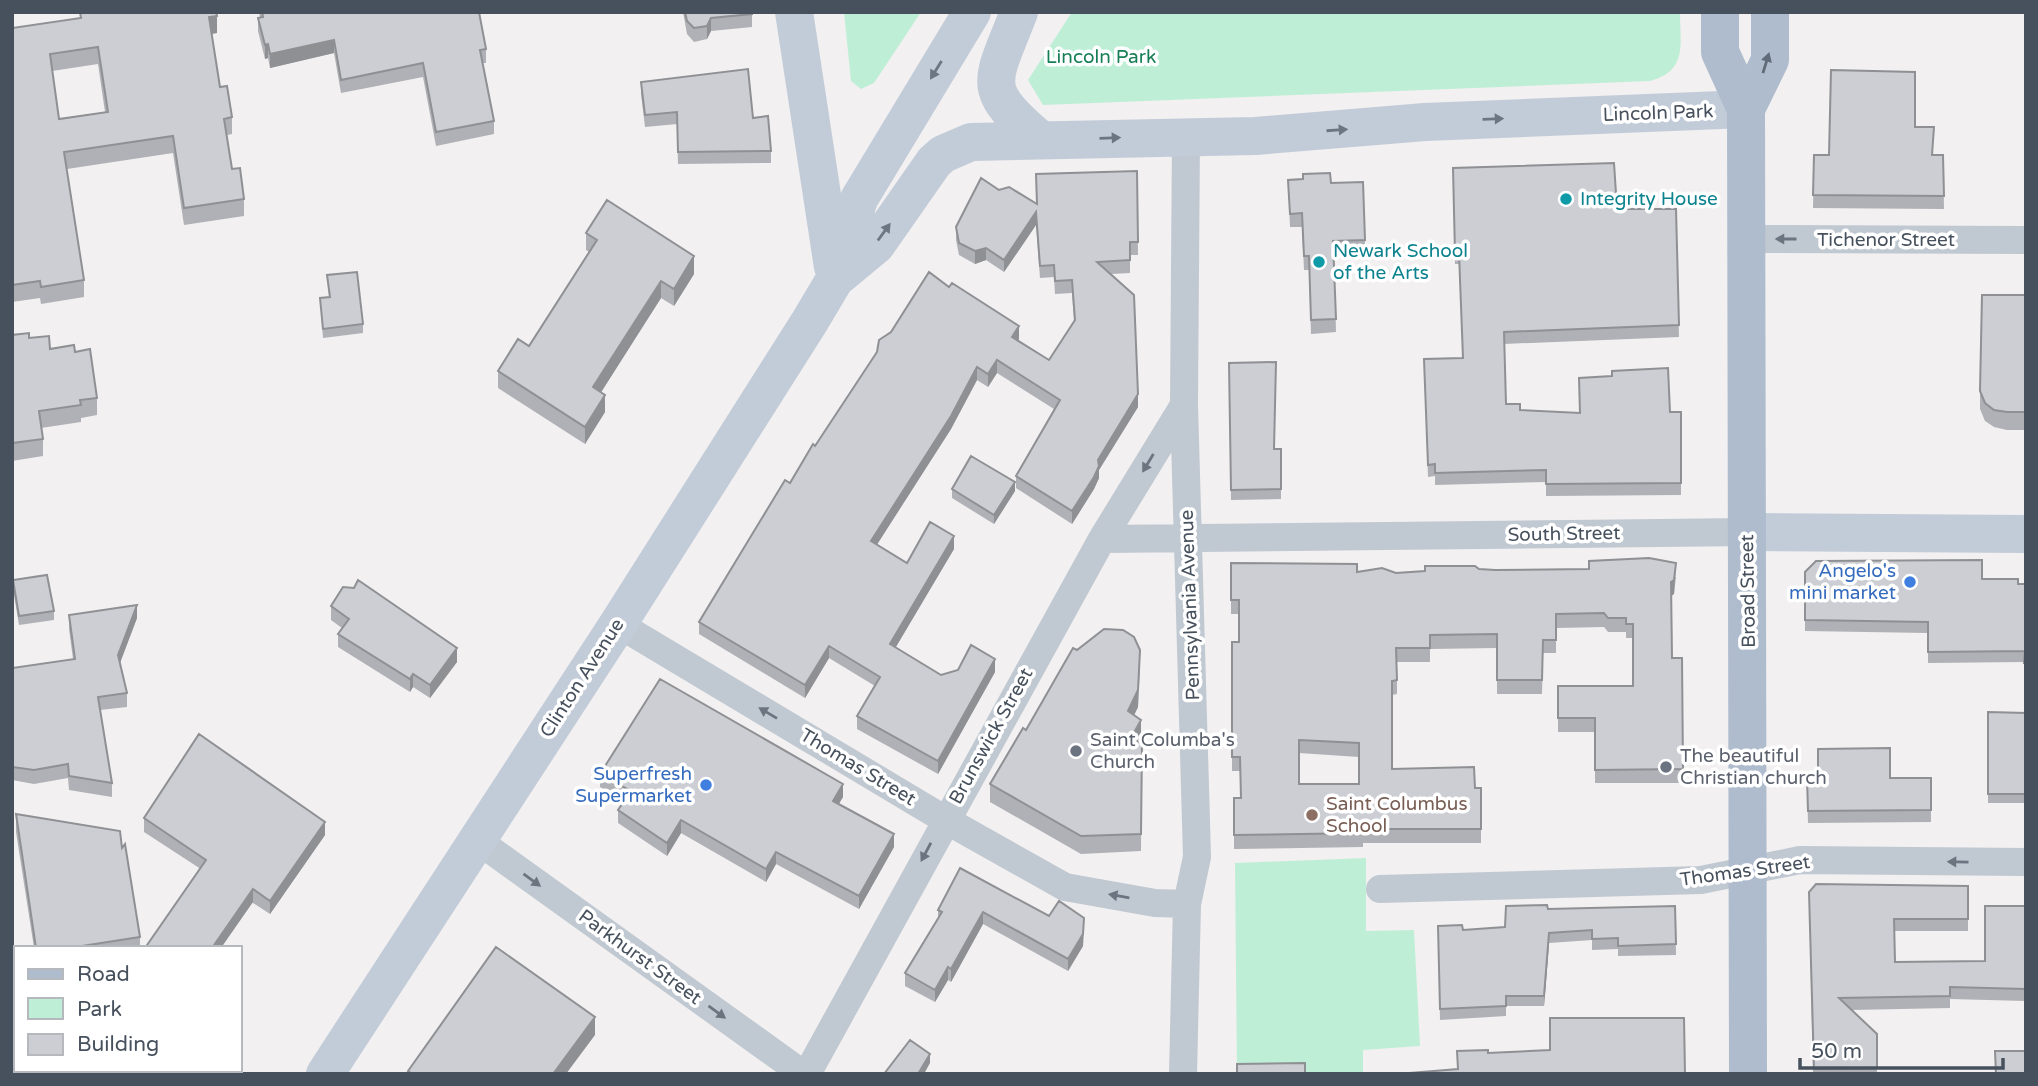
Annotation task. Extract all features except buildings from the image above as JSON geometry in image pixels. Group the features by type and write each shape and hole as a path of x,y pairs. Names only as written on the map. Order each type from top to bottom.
{"main road":[{"path":"794,12 821,172 835,279"},
{"path":"835,279 859,199 972,12"},
{"path":"1019,12 996,73 996,89 1004,108 1041,140"},
{"name":"Broad Street","path":"1720,12 1720,52 1746,109 1748,1074"},
{"name":"Broad Street","path":"1746,109 1770,60 1770,12"},
{"name":"Lincoln Park","path":"835,279 876,245 943,154 971,142 1255,135 1424,122 1746,109"},
{"name":"Clinton Avenue","path":"325,1074 618,624 835,279"},
{"name":"South Street","path":"1748,532 2026,534"}],"street":[{"name":"Pennsylvania Avenue","path":"1183,1074 1187,904 1197,857 1184,405 1186,136"},
{"name":"Tichenor Street","path":"1745,239 2026,240"},
{"name":"Brunswick Street","path":"805,1074 1101,539 1184,405"},
{"name":"South Street","path":"1101,539 1748,532"},
{"name":"Thomas Street","path":"618,624 944,819 1065,887 1155,903 1187,904"},
{"name":"Parkhurst Street","path":"477,840 805,1074"},
{"name":"Thomas Street","path":"1380,889 1701,880 1800,860 2026,862"}],"green space":[{"path":"844,12 921,12 874,83 861,89 851,81"},
{"name":"Lincoln Park","path":"1072,12 1680,12 1681,45 1671,70 1650,81 1043,105 1028,80"},
{"path":"1366,858 1366,931 1414,930 1420,1046 1363,1050 1363,1072 1237,1074 1235,863"}],"place":[{"name":"Integrity House","path":"1566,199"},
{"name":"Newark School of the Arts","path":"1319,262"},
{"name":"Angelo's mini market","path":"1910,582"},
{"name":"Saint Columba's Church","path":"1076,751"},
{"name":"The beautiful Christian church","path":"1666,767"},
{"name":"Superfresh Supermarket","path":"706,785"},
{"name":"Saint Columbus School","path":"1312,815"}]}
